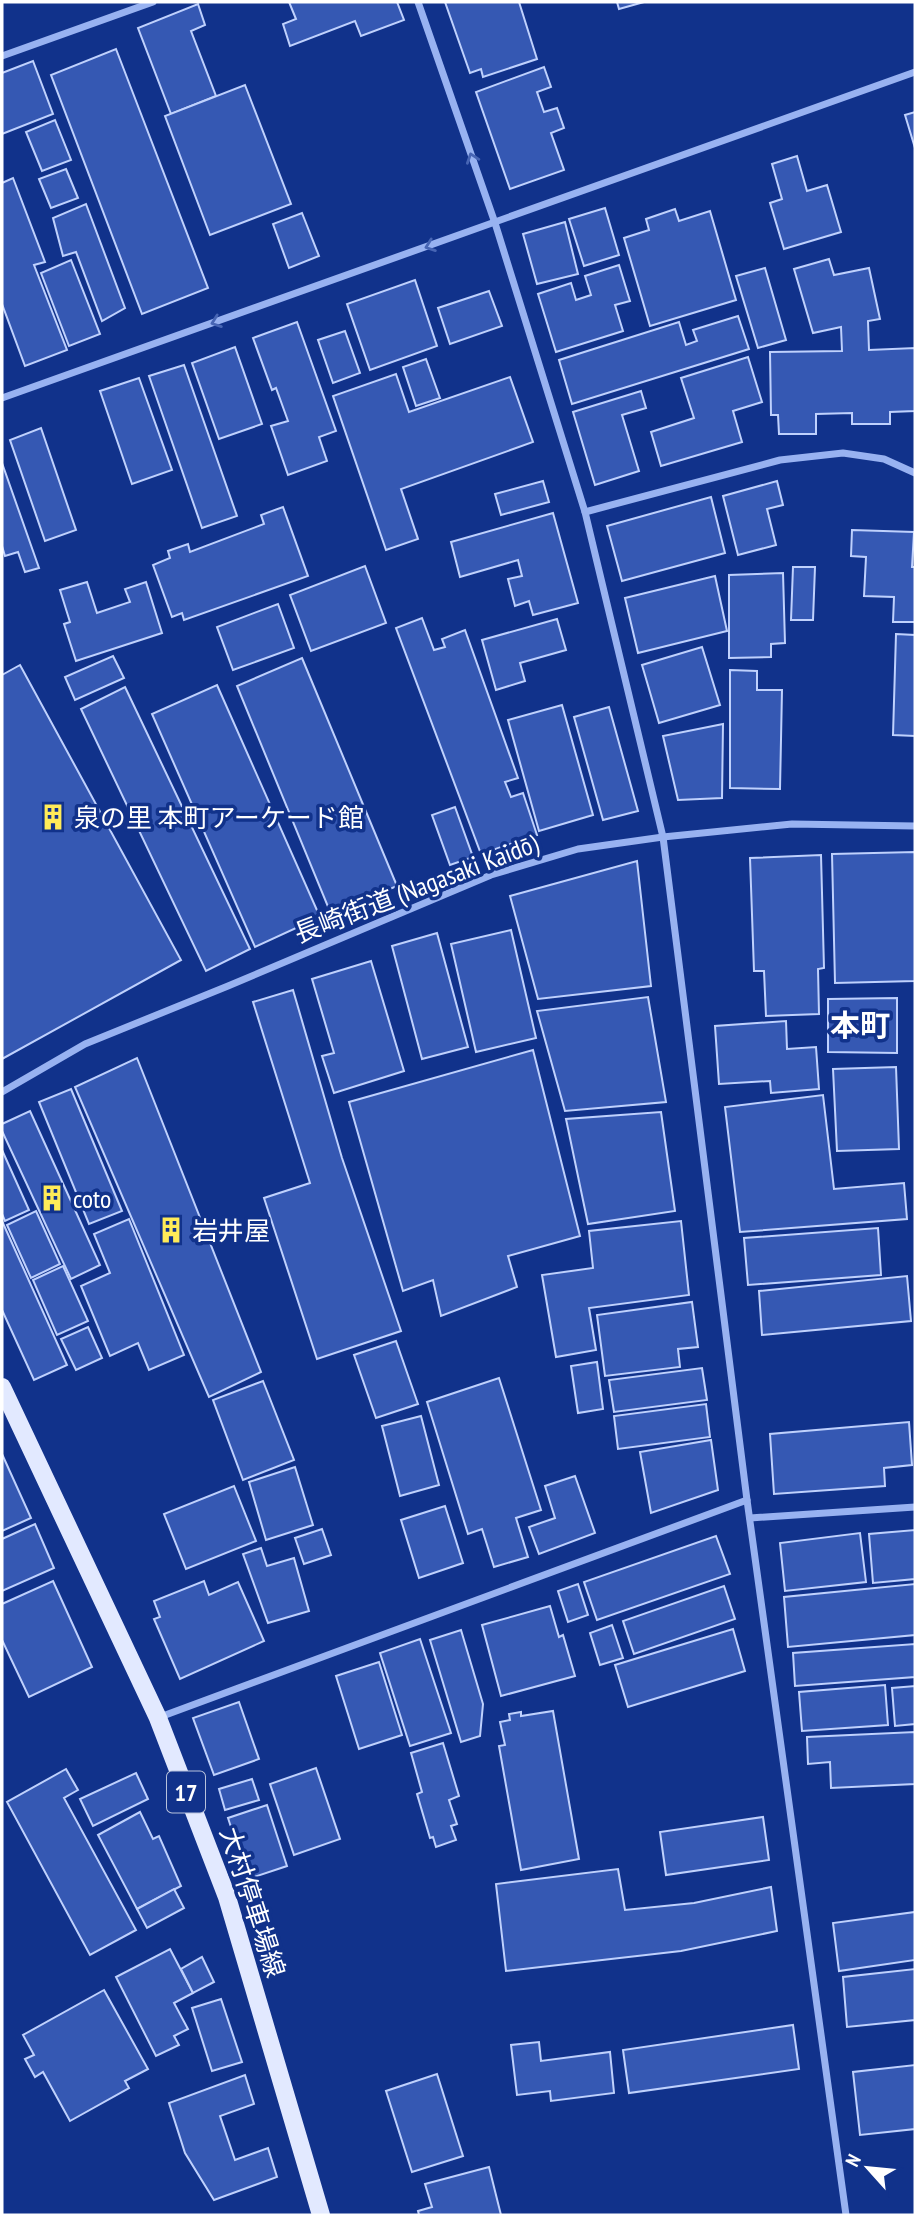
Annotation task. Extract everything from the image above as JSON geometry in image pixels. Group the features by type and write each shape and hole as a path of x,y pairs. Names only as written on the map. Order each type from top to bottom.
{"main road":[{"name":"大村停車場線","path":"2,1387 158,1718 228,1898 321,2215"}],"street":[{"path":"2,57 153,2"},
{"path":"418,2 495,223 585,512 663,837 747,1500 846,2215"},
{"path":"2,398 915,72"},
{"path":"585,512 780,460 830,454 843,453 884,459 915,473"},
{"name":"長崎街道 (Nagasaki Kaidō)","path":"2,1092 85,1044 491,875 578,849 792,824 915,826"},
{"path":"158,1718 747,1500"},
{"path":"750,1518 915,1507"}],"building":[{"path":"289,2 397,2 404,20 361,36 355,21 290,46 283,24 296,19"},
{"path":"445,2 519,2 537,59 483,77 481,69 470,73"},
{"path":"617,2 644,2 619,9"},
{"path":"198,4 205,25 191,31 216,96 171,114 138,28"},
{"path":"116,49 208,288 142,314 51,75"},
{"path":"33,61 53,114 2,134 2,73"},
{"path":"544,67 551,87 537,92 544,112 557,108 564,128 551,133 564,170 510,189 476,92"},
{"path":"245,85 291,204 210,235 165,116"},
{"path":"915,112 915,148 905,115"},
{"path":"55,120 71,160 42,171 26,132"},
{"path":"797,156 807,191 827,185 841,232 784,249 770,203 782,199 772,164"},
{"path":"66,169 78,198 51,208 39,179"},
{"path":"13,178 45,262 34,265 67,350 25,366 2,304 2,183"},
{"path":"86,204 125,308 102,321 76,252 63,256 53,218"},
{"path":"605,208 619,255 584,266 569,219"},
{"path":"675,209 679,221 710,211 736,300 650,326 624,238 649,230 646,219"},
{"path":"302,213 319,256 289,268 273,224"},
{"path":"565,222 578,274 537,284 523,234"},
{"path":"829,259 834,275 869,268 880,319 868,321 869,350 915,348 915,411 890,412 890,424 852,424 852,413 816,414 816,434 779,434 778,415 771,415 770,352 842,351 841,327 813,333 794,269"},
{"path":"71,260 100,334 69,346 41,273"},
{"path":"619,265 630,301 615,305 623,331 556,352 538,294 571,283 576,300 591,295 585,276"},
{"path":"765,268 786,340 758,348 736,276"},
{"path":"415,280 437,346 370,370 347,304"},
{"path":"489,291 502,326 450,344 438,308"},
{"path":"738,316 749,349 572,404 559,360 679,322 686,345 697,341 693,330"},
{"path":"297,322 336,431 319,437 327,461 288,475 271,426 288,421 276,388 272,390 253,338"},
{"path":"345,331 360,373 333,383 318,340"},
{"path":"235,347 262,424 219,439 192,363"},
{"path":"748,357 762,402 733,411 742,442 661,466 651,432 694,418 681,378"},
{"path":"426,359 440,398 416,406 403,367"},
{"path":"184,365 237,516 202,528 149,376"},
{"path":"396,374 409,412 510,377 533,442 401,489 418,539 386,550 333,396"},
{"path":"139,378 172,470 132,484 100,391"},
{"path":"641,391 646,408 622,415 639,471 595,485 573,412"},
{"path":"41,428 76,530 45,541 10,440"},
{"path":"2,463 39,568 25,572 18,552 5,556 2,546"},
{"path":"543,481 549,502 501,515 495,494"},
{"path":"777,481 783,505 767,509 776,545 738,555 723,496"},
{"path":"711,497 725,553 622,581 607,526"},
{"path":"283,507 308,576 184,620 182,613 172,617 153,565 170,558 168,551 188,544 190,552 264,524 261,515"},
{"path":"553,513 578,603 533,615 529,601 515,606 508,579 522,576 518,560 460,577 451,542"},
{"path":"852,530 914,532 912,567 915,567 915,622 893,622 894,597 864,596 866,557 851,556"},
{"path":"365,566 386,623 311,651 290,595"},
{"path":"793,567 815,567 813,620 791,620"},
{"path":"783,573 785,643 771,644 771,657 729,658 729,575"},
{"path":"715,576 727,631 638,653 625,598"},
{"path":"87,582 97,613 130,602 125,589 146,582 162,633 76,661 64,624 70,622 60,590"},
{"path":"278,604 294,648 233,670 217,627"},
{"path":"422,618 434,650 445,647 442,639 465,630 518,778 505,782 511,797 523,793 537,835 481,854 396,628"},
{"path":"557,619 566,650 520,663 525,681 496,690 482,640"},
{"path":"896,634 915,635 915,736 893,735"},
{"path":"702,647 720,705 659,723 642,665"},
{"path":"113,656 124,678 75,700 65,677"},
{"path":"302,658 397,886 331,914 237,686"},
{"name":"泉の里 本町アーケード館","path":"20,665 181,960 2,1059 2,675"},
{"path":"730,670 757,671 757,690 782,690 780,789 730,788"},
{"path":"217,685 320,917 255,947 152,714"},
{"path":"125,687 250,949 206,971 81,709"},
{"path":"562,705 593,815 539,831 508,720"},
{"path":"609,707 638,811 603,820 574,717"},
{"path":"723,724 722,798 678,800 663,736"},
{"path":"455,807 473,857 450,865 432,815"},
{"path":"915,852 915,981 835,983 832,854"},
{"path":"821,855 824,968 818,969 819,1014 766,1016 764,971 754,971 750,858"},
{"path":"637,861 651,986 538,999 510,896"},
{"path":"511,930 536,1038 476,1052 451,944"},
{"path":"437,933 468,1047 422,1059 392,946"},
{"path":"371,961 404,1071 334,1093 322,1056 334,1053 312,979"},
{"path":"293,990 342,1158 401,1331 317,1359 264,1198 310,1183 253,1002"},
{"path":"648,997 666,1102 565,1111 537,1011"},
{"path":"897,998 897,1053 828,1052 828,999"},
{"path":"786,1021 787,1049 816,1047 819,1089 771,1093 770,1081 719,1084 715,1026"},
{"path":"533,1050 580,1236 508,1256 517,1287 441,1316 433,1280 403,1291 349,1102"},
{"name":"岩井屋","path":"137,1058 261,1372 209,1397 75,1087"},
{"path":"896,1067 899,1149 837,1151 833,1069"},
{"path":"71,1089 122,1211 89,1224 39,1102"},
{"path":"823,1095 834,1189 904,1183 907,1219 740,1232 725,1107"},
{"name":"coto","path":"30,1111 100,1265 71,1279 2,1131 2,1124"},
{"path":"661,1112 675,1211 588,1224 566,1119"},
{"path":"2,1150 29,1210 5,1221 2,1214"},
{"path":"36,1211 60,1264 31,1278 7,1225"},
{"path":"129,1219 184,1355 149,1370 138,1343 110,1356 81,1286 110,1273 94,1234"},
{"path":"2,1221 67,1365 34,1380 2,1310"},
{"path":"681,1221 689,1295 589,1308 596,1350 556,1357 542,1275 593,1268 589,1231"},
{"path":"878,1228 881,1275 748,1285 744,1238"},
{"path":"63,1266 88,1321 57,1335 33,1280"},
{"path":"907,1276 911,1321 762,1335 759,1291"},
{"path":"692,1302 698,1347 678,1349 680,1367 605,1376 597,1315"},
{"path":"88,1327 102,1358 76,1370 61,1339"},
{"path":"396,1341 418,1404 376,1418 354,1355"},
{"path":"597,1362 603,1409 578,1413 571,1366"},
{"path":"702,1368 707,1400 614,1412 609,1380"},
{"path":"499,1378 541,1510 516,1518 528,1557 494,1567 482,1529 468,1534 427,1402"},
{"path":"263,1381 294,1460 243,1480 213,1400"},
{"path":"706,1404 710,1437 618,1449 614,1416"},
{"path":"421,1416 439,1485 400,1496 382,1426"},
{"path":"909,1422 912,1465 884,1468 885,1486 774,1494 770,1434"},
{"path":"711,1440 718,1490 651,1513 640,1452"},
{"path":"2,1454 31,1518 2,1531"},
{"path":"295,1467 313,1525 266,1540 249,1482"},
{"path":"575,1476 595,1533 539,1554 529,1527 555,1518 545,1486"},
{"path":"234,1486 256,1541 186,1569 164,1514"},
{"path":"445,1506 463,1563 419,1578 401,1520"},
{"path":"35,1524 54,1568 2,1591 2,1539"},
{"path":"322,1529 331,1555 304,1564 295,1538"},
{"path":"915,1530 915,1579 873,1583 869,1534"},
{"path":"860,1533 866,1582 785,1591 780,1543"},
{"path":"716,1536 730,1574 597,1620 584,1582"},
{"path":"261,1548 267,1566 294,1558 309,1611 268,1623 243,1554"},
{"path":"53,1581 92,1667 29,1697 2,1640 2,1604"},
{"path":"204,1581 209,1595 238,1582 264,1641 180,1679 154,1619 160,1617 154,1601"},
{"path":"578,1584 588,1615 568,1622 558,1591"},
{"path":"915,1584 915,1635 788,1647 784,1597"},
{"path":"724,1586 735,1619 634,1654 623,1621"},
{"path":"550,1606 559,1637 563,1635 575,1676 501,1696 482,1625"},
{"path":"612,1625 623,1658 600,1665 590,1633"},
{"path":"733,1629 745,1671 628,1707 615,1665"},
{"path":"461,1630 483,1704 480,1736 461,1742 430,1640"},
{"path":"420,1639 451,1733 410,1746 380,1653"},
{"path":"915,1644 915,1677 795,1686 793,1653"},
{"path":"379,1662 402,1735 359,1749 336,1676"},
{"path":"885,1685 888,1725 802,1731 799,1692"},
{"path":"915,1686 915,1724 895,1726 892,1688"},
{"path":"239,1702 259,1759 214,1775 193,1718"},
{"path":"553,1711 579,1859 521,1870 499,1746 505,1745 500,1722 510,1720 509,1714 521,1712 521,1716"},
{"path":"915,1732 915,1784 831,1788 830,1762 808,1764 807,1737"},
{"path":"443,1743 459,1796 449,1800 457,1824 451,1826 456,1840 436,1847 433,1837 430,1838 417,1794 422,1792 411,1753"},
{"path":"316,1768 340,1839 294,1855 270,1784"},
{"path":"66,1769 78,1790 64,1798 136,1930 90,1955 7,1802"},
{"path":"136,1773 148,1799 93,1826 80,1799"},
{"path":"252,1779 259,1800 225,1810 219,1789"},
{"path":"267,1805 287,1866 248,1879 228,1818"},
{"path":"140,1812 153,1839 159,1836 181,1886 137,1909 98,1835"},
{"path":"763,1817 769,1860 666,1875 660,1832"},
{"path":"618,1869 625,1910 694,1903 771,1887 777,1931 681,1951 506,1971 496,1884"},
{"path":"174,1889 184,1908 147,1928 137,1909"},
{"path":"915,1912 915,1960 839,1971 833,1923"},
{"path":"170,1949 193,1993 174,2003 188,2029 174,2036 179,2045 156,2056 116,1977"},
{"path":"202,1957 214,1982 193,1993 181,1969"},
{"path":"915,1969 915,2020 847,2027 843,1977"},
{"path":"104,1990 148,2069 125,2081 129,2088 70,2121 43,2072 35,2077 25,2059 34,2055 23,2035"},
{"path":"221,1999 242,2062 212,2071 192,2008"},
{"path":"793,2025 799,2069 629,2093 623,2050"},
{"path":"539,2042 541,2061 610,2052 614,2093 551,2101 550,2091 517,2095 511,2045"},
{"path":"915,2065 915,2129 860,2135 853,2072"},
{"path":"437,2074 463,2156 412,2172 386,2091"},
{"path":"245,2075 254,2104 220,2116 235,2160 268,2148 277,2177 214,2200 185,2153 169,2103"},
{"path":"489,2167 501,2215 419,2215 418,2211 432,2207 425,2184"}],"place":[{"name":"泉の里 本町アーケード館","path":"53,817"},
{"name":"coto","path":"52,1198"},
{"name":"岩井屋","path":"171,1230"}],"district":[{"name":"本町","path":"860,1024"}]}
